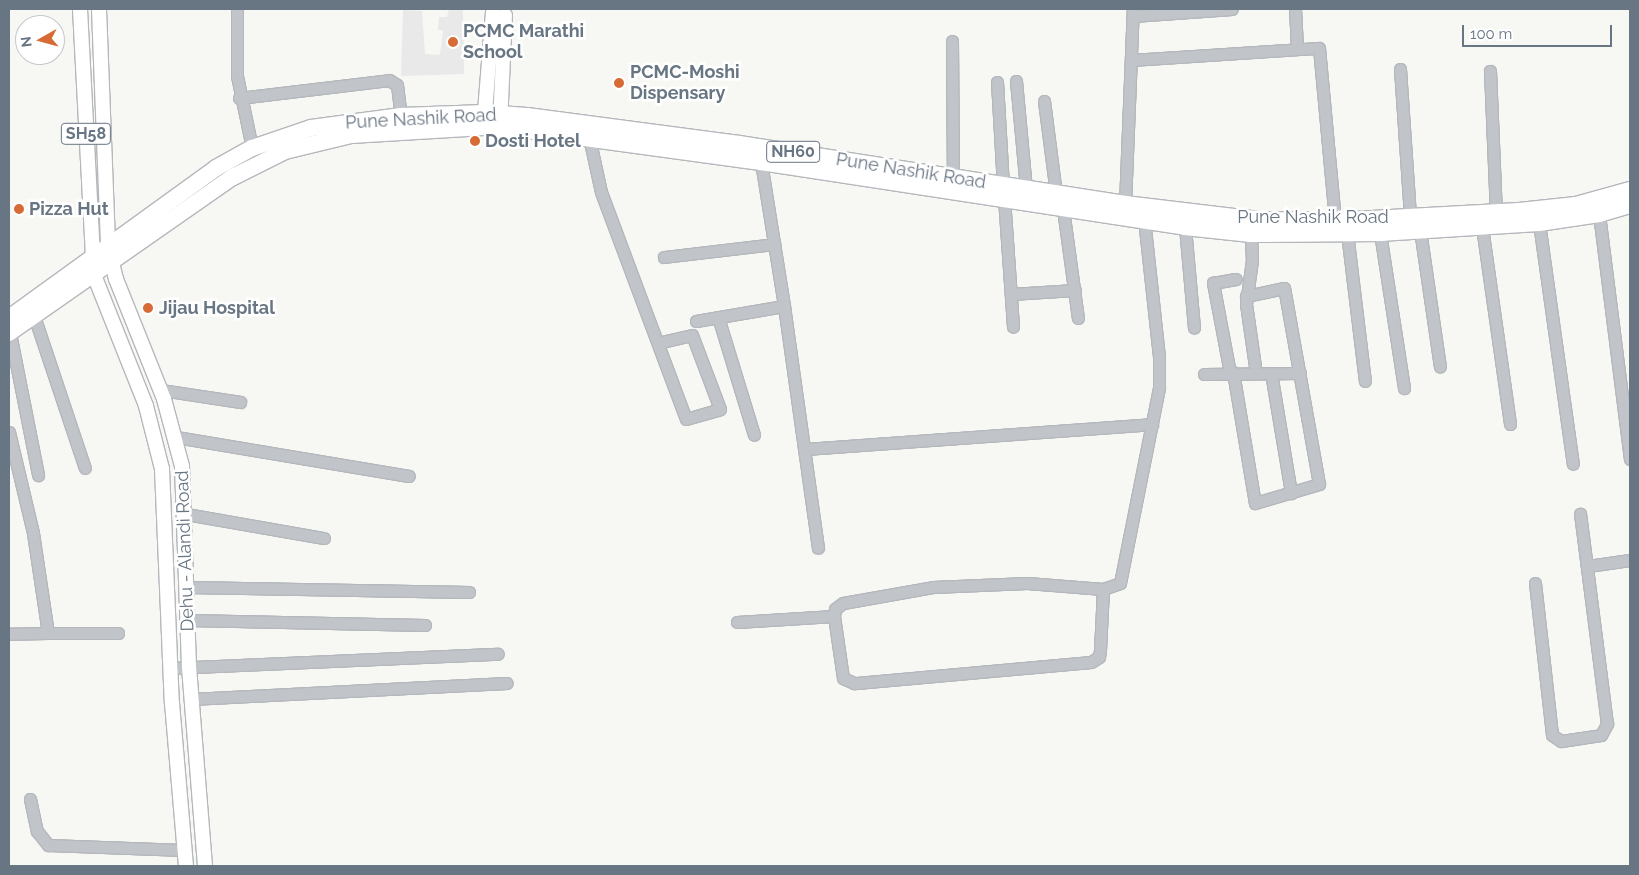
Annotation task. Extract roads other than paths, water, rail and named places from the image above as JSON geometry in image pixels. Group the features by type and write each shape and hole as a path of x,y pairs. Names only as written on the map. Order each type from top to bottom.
{"highway":[{"name":"Pune Nashik Road","path":"110,255 216,168 252,148 311,128 401,116 627,128 953,177 1064,209 1185,227 1251,234 1380,232 1539,223 1599,214 1630,205"},
{"name":"Pune Nashik Road","path":"9,328 110,255 233,176 285,150 351,135 492,120 589,137 760,162 1004,192 1026,189 1125,204 1251,219 1335,221 1496,212 1576,205 1630,190"},
{"name":"Pune Nashik Road","path":"9,328 34,316 93,267"}],"main road":[{"name":"SH58","path":"80,9 93,267"},
{"name":"SH58","path":"99,9 110,255"},
{"path":"492,120 500,11"},
{"name":"Dehu - Alandi Road","path":"110,255 161,390 176,437 186,514 189,667 206,866"},
{"name":"Dehu - Alandi Road","path":"93,267 146,406 162,469 171,668 186,866"}],"street":[{"path":"237,9 239,98 252,148"},
{"path":"1125,204 1133,12 1232,9"},
{"path":"1295,9 1297,48"},
{"path":"952,40 953,177"},
{"path":"1131,60 1314,47 1321,53 1335,221"},
{"path":"1400,69 1410,217"},
{"path":"1490,71 1496,212"},
{"path":"239,98 389,80 397,85 401,116"},
{"path":"1016,81 1026,189"},
{"path":"997,82 1013,327"},
{"path":"1044,101 1056,194"},
{"path":"589,137 601,192 686,419 720,409 692,335 658,343"},
{"path":"760,162 784,306 818,548"},
{"path":"1064,209 1078,318"},
{"path":"1599,214 1630,459"},
{"path":"1103,589 1099,657 1091,662 846,682 841,672 834,616 835,609 842,602 933,587 1027,583 1103,589 1120,583 1124,574 1159,387 1160,357 1144,220"},
{"path":"1539,223 1573,464"},
{"path":"1185,227 1194,328"},
{"path":"1482,227 1510,424"},
{"path":"1420,230 1440,367"},
{"path":"1380,232 1404,388"},
{"path":"1347,233 1365,381"},
{"path":"1251,234 1252,260 1246,296 1256,373"},
{"path":"664,257 774,244"},
{"path":"1236,279 1213,283 1255,503 1319,484 1284,288 1246,296"},
{"path":"1011,294 1075,290"},
{"path":"696,321 784,306"},
{"path":"34,316 84,468"},
{"path":"718,317 754,435"},
{"path":"9,328 38,475"},
{"path":"1271,373 1291,493"},
{"path":"1204,374 1300,373"},
{"path":"161,390 240,402"},
{"path":"804,450 1152,424"},
{"path":"9,432 33,533 48,633"},
{"path":"176,437 409,476"},
{"path":"186,514 324,538"},
{"path":"1535,583 1552,735 1561,741 1601,735 1607,724 1580,514"},
{"path":"1588,566 1630,560"},
{"path":"187,587 383,593 469,592"},
{"path":"737,622 834,616"},
{"path":"188,620 425,625"},
{"path":"9,634 118,633"},
{"path":"171,668 498,654"},
{"path":"191,699 508,683"},
{"path":"30,799 37,830 48,845 184,850"}],"place":[{"name":"PCMC Marathi School","path":"453,42"},
{"name":"PCMC-Moshi Dispensary","path":"619,83"},
{"name":"Dosti Hotel","path":"475,141"},
{"name":"Pizza Hut","path":"19,209"},
{"name":"Jijau Hospital","path":"148,308"}]}
